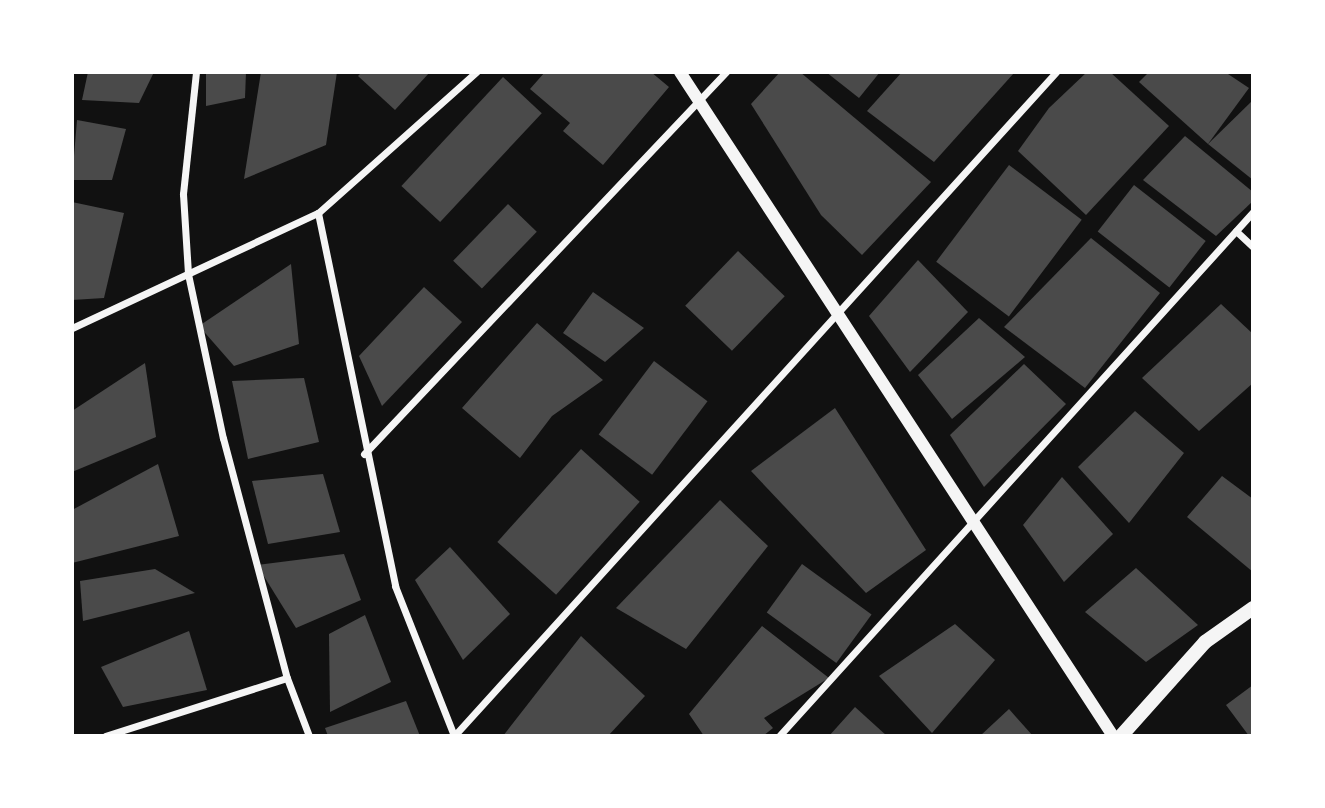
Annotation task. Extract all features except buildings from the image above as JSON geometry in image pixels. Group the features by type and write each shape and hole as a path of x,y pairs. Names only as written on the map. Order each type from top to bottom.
{"main road":[{"path":"1121,736 1205,642 1253,608"}],"street":[{"path":"196,72 183,194 188,274 223,438 287,678 309,736"},
{"path":"72,328 318,213 476,72"},
{"path":"680,72 1113,736"},
{"path":"364,454 726,72"},
{"path":"318,213 364,454 395,586 454,736 839,315 1056,72"},
{"path":"779,736 1253,212"},
{"path":"1236,231 1253,247"},
{"path":"104,736 287,678"}]}
